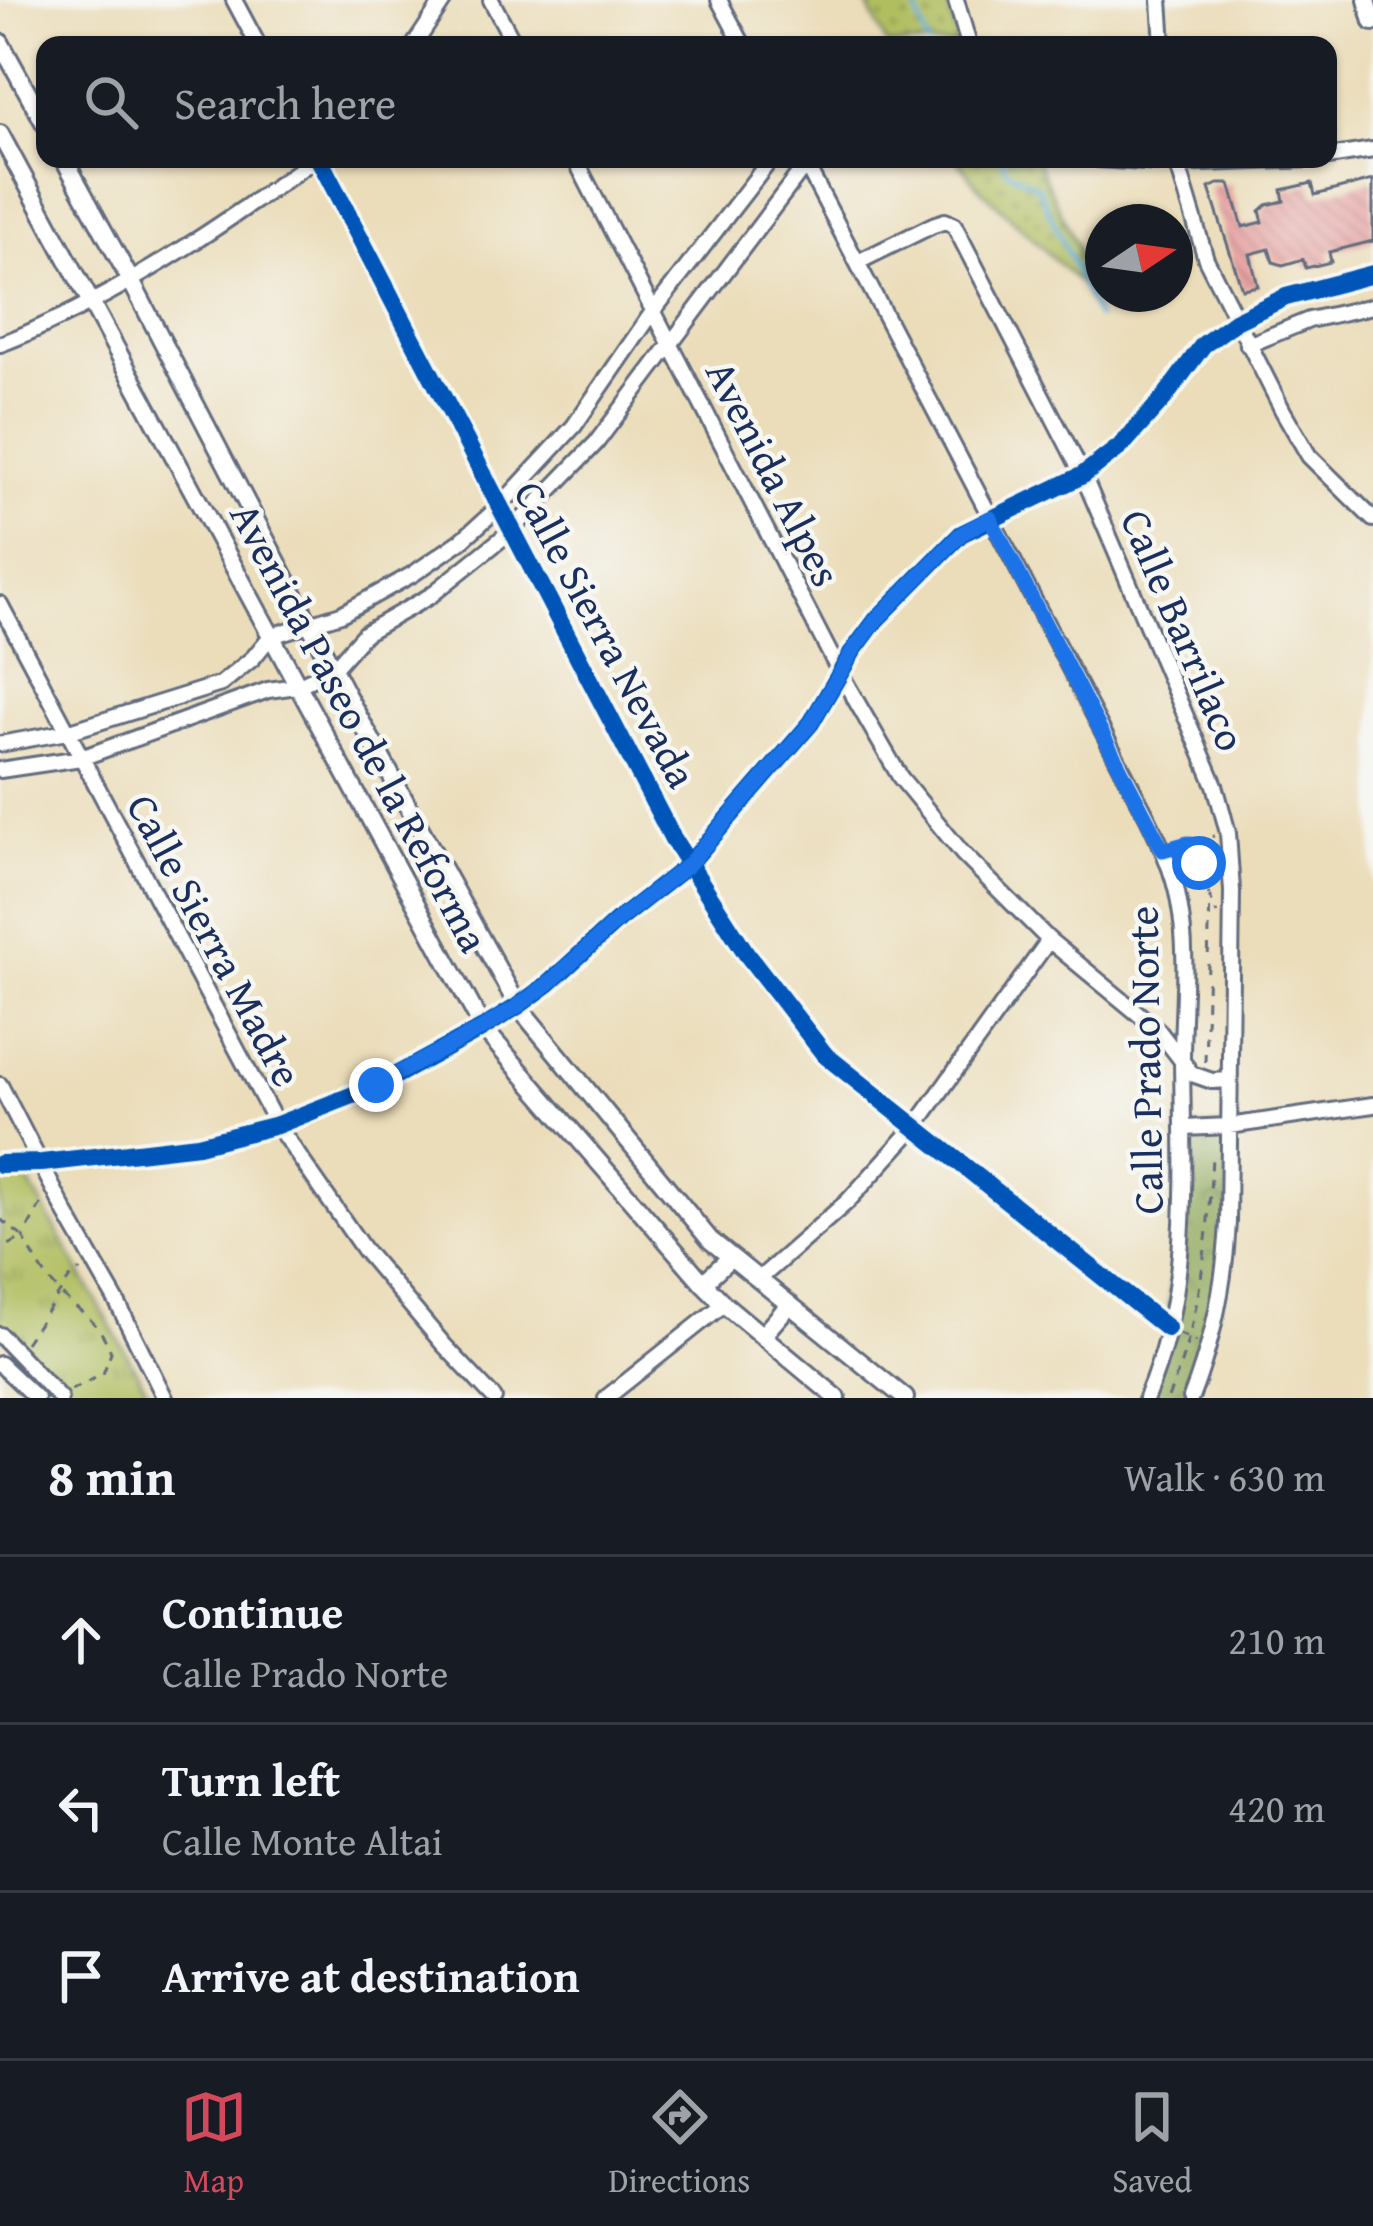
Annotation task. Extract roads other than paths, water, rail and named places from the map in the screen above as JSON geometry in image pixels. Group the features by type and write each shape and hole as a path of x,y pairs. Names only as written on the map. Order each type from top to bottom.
{"main road":[{"path":"1367,0 1373,22"},
{"path":"0,42 36,108"},
{"name":"Avenida Paseo de la Reforma","path":"0,134 483,1028 724,1304 837,1398"},
{"name":"Avenida Paseo de la Reforma","path":"69,168 333,669 518,1006 710,1240 904,1398"},
{"path":"704,1283 731,1257"},
{"path":"762,1336 789,1305"}],"street":[{"path":"234,0 254,36"},
{"path":"420,36 444,0"},
{"path":"491,0 510,36"},
{"path":"719,0 738,36"},
{"path":"956,0 966,36"},
{"path":"1160,0 1162,36"},
{"path":"1337,156 1373,150"},
{"path":"0,344 131,281 304,168"},
{"name":"Calle Sierra Nevada","path":"322,168 688,865 746,953 825,1055 1167,1328"},
{"name":"Avenida Alpes","path":"580,168 840,673 900,777 963,854 1049,940 1195,1062"},
{"path":"0,744 67,732 220,684 272,636 341,614 460,541 499,507 574,426 654,310 764,168"},
{"path":"0,770 81,758 268,690 297,686 333,669 365,633 430,596 511,531 596,442 799,168"},
{"name":"Calle Prado Norte","path":"808,168 1163,850 1180,904 1195,1062 1184,1128 1181,1252 1157,1373 1146,1398"},
{"path":"1178,168 1206,259 1247,345 1309,456 1373,519"},
{"name":"Calle Barrilaco","path":"858,262 933,225 945,221 954,225 1083,475 1215,785 1228,833 1232,891 1229,1126"},
{"path":"0,1164 198,1145 277,1124 376,1085 518,1006 688,865 811,723 876,620 961,534 1083,475 1121,446 1203,345 1236,321 1286,297 1373,274"},
{"path":"1247,345 1309,320 1373,306"},
{"name":"Calle Sierra Madre","path":"0,604 277,1124 364,1250 494,1398"},
{"path":"758,1280 848,1201 915,1126 1049,940"},
{"path":"1195,1062 1192,1074 1229,1080"},
{"path":"0,1085 165,1398"},
{"path":"1184,1128 1373,1105"},
{"name":"Calle Prado Norte","path":"1191,1398 1214,1332 1226,1262 1229,1126"},
{"path":"606,1398 724,1304"},
{"path":"0,1335 60,1397"},
{"path":"0,1364 37,1398"}],"waterway":[{"path":"913,0 925,36"},
{"path":"1005,168 1038,187 1097,318"}]}
